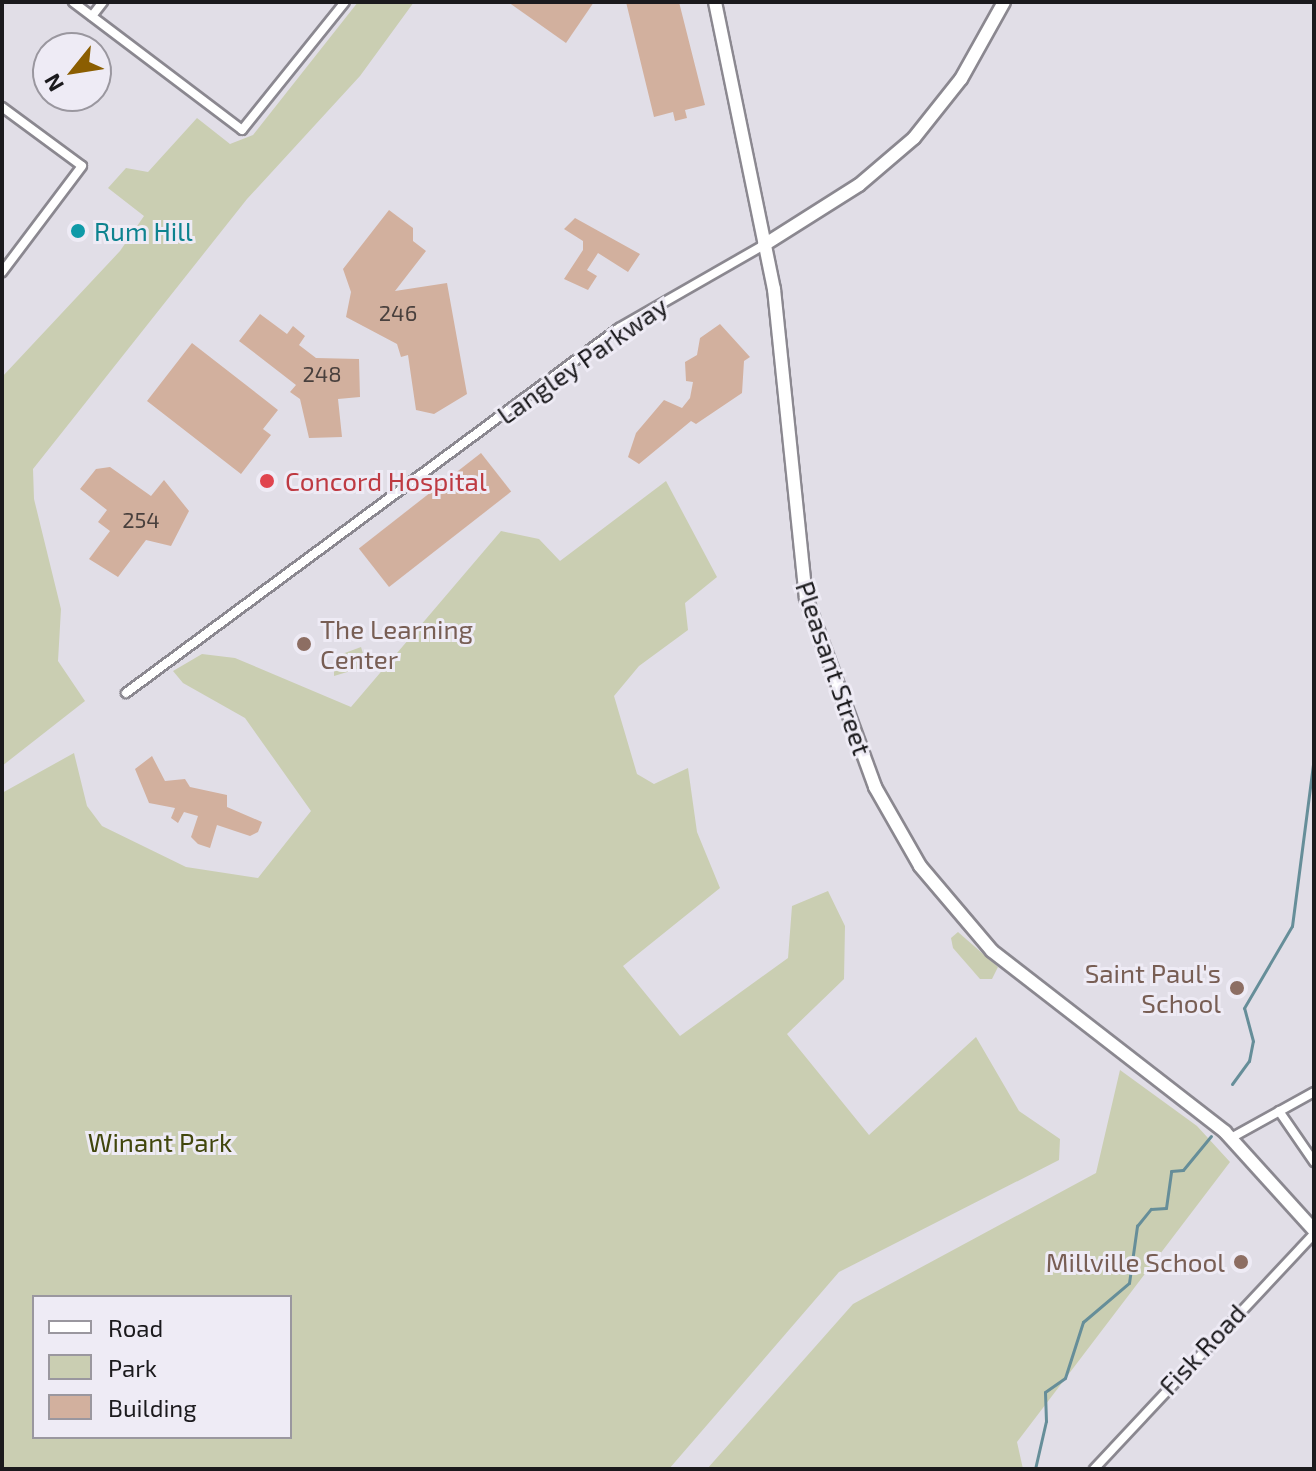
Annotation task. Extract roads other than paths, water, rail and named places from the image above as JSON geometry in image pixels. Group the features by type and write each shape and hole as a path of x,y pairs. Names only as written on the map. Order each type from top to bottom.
{"main road":[{"name":"Pleasant Street","path":"715,2 774,289 806,598 886,809 932,882 1010,968 1231,1138 1314,1232"},
{"name":"Langley Parkway","path":"764,245 859,185 914,138 961,79 1004,2"}],"street":[{"path":"73,2 242,130 345,2"},
{"path":"92,16 103,2"},
{"path":"2,107 82,166 2,272"},
{"name":"Langley Parkway","path":"126,693 619,328 764,245"},
{"path":"1231,1138 1314,1092"},
{"path":"1279,1111 1314,1162"},
{"name":"Fisk Road","path":"1094,1469 1314,1232"}],"waterway":[{"path":"1232,1084 1249,1061 1253,1041 1244,1008 1292,926 1314,756"},
{"path":"1035,1469 1046,1421 1045,1392 1065,1378 1083,1322 1129,1283 1137,1226 1151,1209 1166,1208 1171,1171 1183,1170 1211,1136"}],"place":[{"name":"Rum Hill","path":"78,231"},
{"name":"Concord Hospital","path":"267,481"},
{"name":"The Learning Center","path":"304,644"},
{"name":"Saint Paul's School","path":"1237,988"},
{"name":"Millville School","path":"1241,1262"}],"park label":[{"name":"Winant Park","path":"160,1142"}]}
